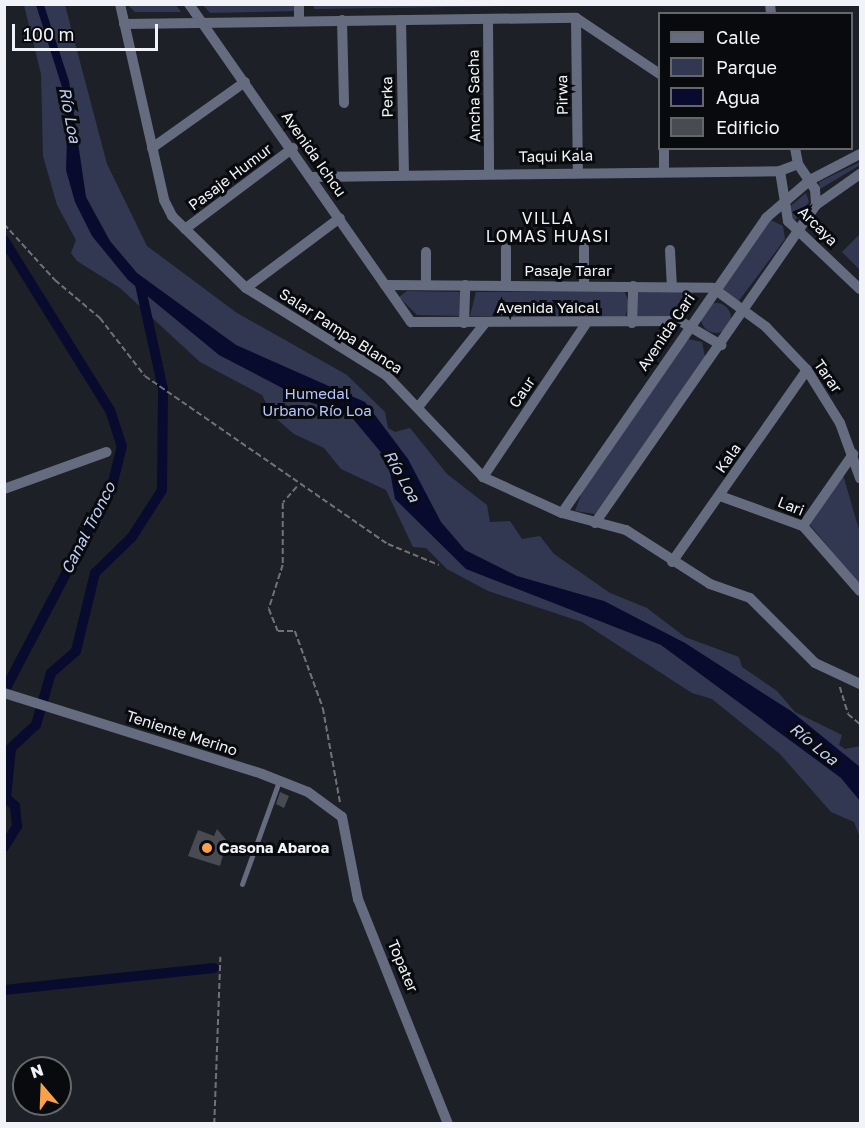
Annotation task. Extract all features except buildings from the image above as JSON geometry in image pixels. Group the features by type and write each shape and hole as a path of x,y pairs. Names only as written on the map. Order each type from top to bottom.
{"street":[{"name":"Salar Pampa Blanca","path":"120,4 164,200 185,229 246,288 386,375 419,406 483,477 562,513 626,530 672,562 758,603 815,663 861,684"},
{"name":"Avenida Ichcu","path":"189,4 293,148 411,322"},
{"path":"299,4 299,21"},
{"path":"124,24 201,21 576,18 658,73"},
{"name":"Pirwa","path":"576,18 578,171"},
{"name":"Ancha Sacha","path":"488,19 489,172"},
{"path":"342,20 344,103"},
{"name":"Perka","path":"400,20 404,173"},
{"path":"152,148 245,82"},
{"name":"Pasaje Humur","path":"185,229 293,148"},
{"path":"664,150 664,171"},
{"path":"795,150 798,164 810,180 816,205"},
{"name":"Avenida Cari","path":"562,513 713,288 783,202 810,180 861,154"},
{"name":"Taqui Kala","path":"313,177 404,173 780,171 798,164"},
{"name":"Arcaya","path":"780,171 783,202 788,221 861,289"},
{"path":"596,523 816,205 861,174"},
{"path":"246,288 340,218"},
{"path":"506,248 506,285"},
{"path":"584,248 584,286"},
{"path":"670,250 672,286"},
{"path":"426,252 426,285"},
{"name":"Pasaje Tarar","path":"385,285 713,288"},
{"path":"464,323 465,285"},
{"path":"633,286 633,322"},
{"path":"713,288 744,310"},
{"name":"Tarar","path":"744,310 807,370 853,454 861,478"},
{"name":"Avenida Yaical","path":"411,322 691,323"},
{"path":"419,406 485,323"},
{"path":"691,323 721,345"},
{"name":"Caur","path":"483,477 586,324"},
{"name":"Kala","path":"672,562 807,370"},
{"path":"4,489 107,452"},
{"path":"803,526 853,454"},
{"name":"Lari","path":"720,496 803,526 861,591"},
{"name":"Teniente Merino","path":"4,693 279,780 308,792 342,817"},
{"name":"Topater","path":"342,817 358,899 448,1124"}],"lane":[{"path":"242,884 279,780"}],"path":[{"path":"4,224 55,280 100,318 145,376 298,486 388,544 439,565"},
{"path":"298,486 283,503 283,565 269,609 278,631 295,631 307,664 322,708 342,817"},
{"path":"836,674 848,714 861,724"},
{"path":"214,1124 220,957"}],"green space":[{"path":"298,4 295,11 210,13 203,5"},
{"path":"314,4 569,5 314,9"},
{"name":"Humedal Urbano Río Loa","path":"24,5 65,5 107,164 147,246 237,313 347,375 385,412 388,428 395,432 410,428 447,474 487,505 490,522 510,521 522,539 540,536 554,554 610,593 647,608 685,637 739,657 742,667 777,691 795,712 842,735 839,745 845,749 860,746 860,837 854,822 831,812 780,754 712,699 692,693 582,622 488,591 447,569 426,548 413,547 386,490 341,469 324,448 294,434 272,415 262,395 200,362 120,288 77,261 71,253 76,240 57,205 43,156 41,74"},
{"path":"128,5 176,5 181,12 135,12"},
{"path":"860,162 860,165 820,189 819,182"},
{"path":"806,193 809,202 793,223 788,208"},
{"path":"771,220 783,226 785,239 738,302 722,290"},
{"path":"860,236 860,270 842,252"},
{"path":"407,291 460,292 462,316 417,315 399,297"},
{"path":"624,291 629,302 625,318 470,316 476,292"},
{"path":"692,291 696,300 682,318 637,318 637,292"},
{"path":"716,303 727,307 731,318 727,329 716,333 705,329 701,318 705,307"},
{"path":"688,339 702,342 705,357 595,514 575,511 582,492"},
{"path":"843,475 860,533 860,585 810,525"}],"water":[{"name":"Río Loa","path":"36,5 44,5 69,81 86,197 110,241 137,273 236,345 365,402 408,459 441,522 465,550 517,576 604,601 685,643 791,711 860,767 860,801 841,778 661,645 466,569 395,499 388,461 349,414 309,402 219,355 128,280 92,236 75,202 66,170 68,106"}],"waterway":[{"name":"Canal Tronco","path":"4,240 110,410 122,446 112,486 4,692"},
{"path":"4,847 17,826 15,806 6,798 11,748 36,725 51,673 76,651 95,573 132,537 162,490 163,389 140,284"},
{"path":"4,990 214,968"}],"place":[{"name":"Casona Abaroa","path":"207,848"}],"district":[{"name":"VILLA LOMAS HUASI","path":"548,227"}]}
